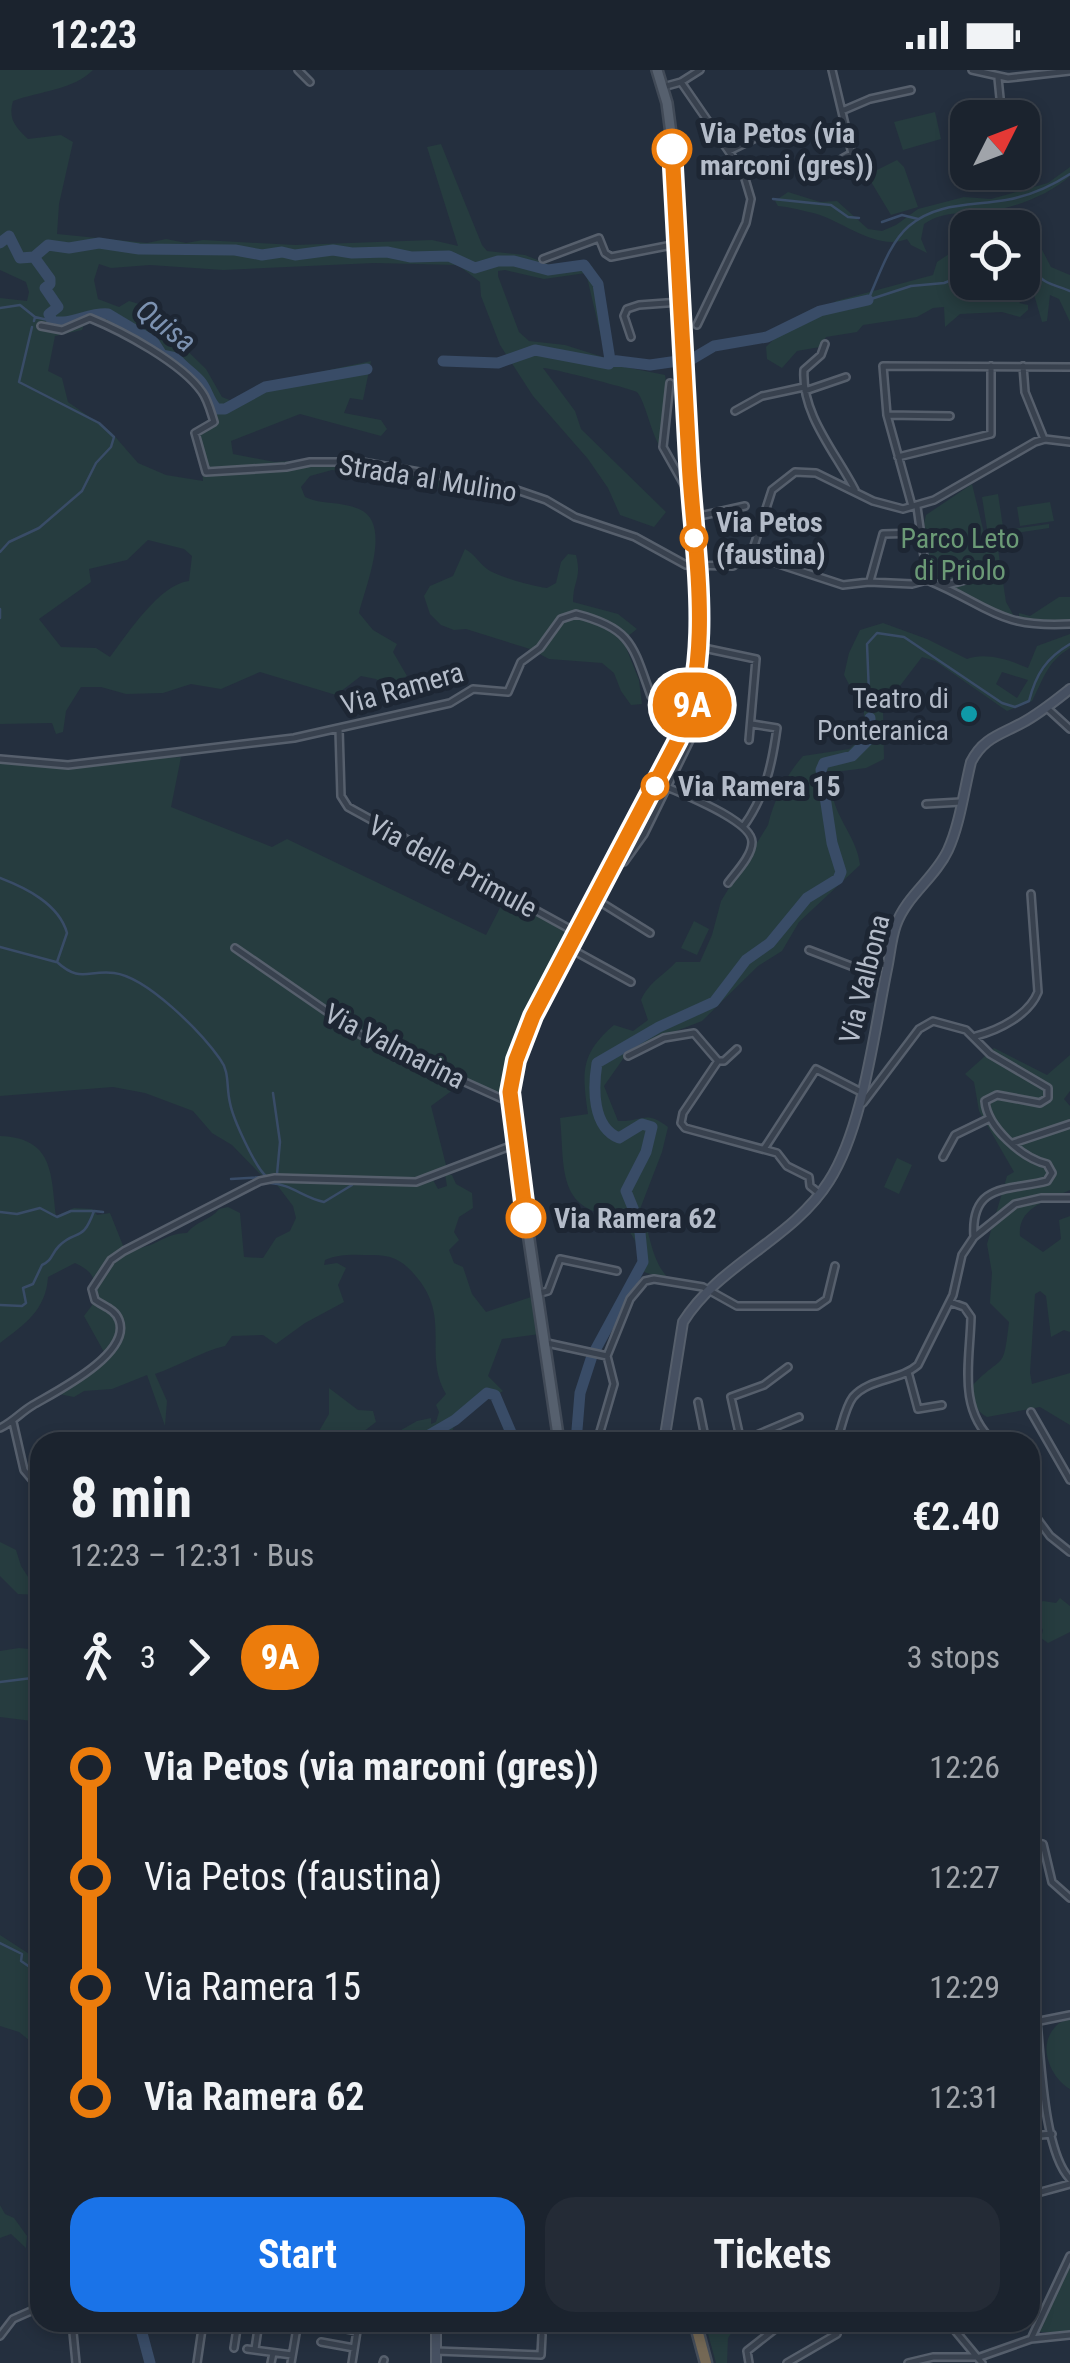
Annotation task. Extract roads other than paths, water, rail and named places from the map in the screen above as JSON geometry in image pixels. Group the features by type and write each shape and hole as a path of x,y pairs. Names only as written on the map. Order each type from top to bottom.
{"highway":[{"path":"701,2332 710,2363"}],"main road":[{"name":"Via Ramera","path":"558,1432 509,1102 513,1069 526,1032 667,764 690,711 699,648 671,131 657,70"}],"street":[{"path":"298,70 310,82"},
{"path":"663,87 700,70"},
{"path":"812,176 852,154 832,70"},
{"path":"972,70 998,78 1070,71"},
{"path":"998,78 1000,100"},
{"path":"681,82 743,172 751,199 746,223 697,325"},
{"path":"842,111 911,90"},
{"path":"729,152 776,128"},
{"path":"542,258 599,238 610,256 677,244"},
{"path":"630,337 624,316 627,309 680,302"},
{"name":"Strada al Mulino","path":"41,326 62,330 90,318 134,338 192,383 202,392 213,421 195,433 206,472 310,462 362,462 499,485 546,500 574,516 635,537 686,564 696,565"},
{"path":"825,344 821,355 804,370 805,389 812,414 856,493"},
{"path":"927,580 915,508 888,416 883,366 1070,367"},
{"path":"898,456 991,434 992,366"},
{"path":"1023,366 1025,392 1044,440"},
{"path":"735,411 762,396 846,378"},
{"path":"670,383 663,446 691,491"},
{"path":"888,416 950,416"},
{"path":"696,565 733,566 751,555 772,490 787,476 802,471 816,473 890,508 915,508 1026,446 1044,440 1070,442"},
{"path":"692,518 745,506"},
{"path":"870,582 886,532 920,532"},
{"path":"751,555 844,585 912,584 927,580 1005,620 1041,626 1070,624"},
{"path":"943,586 970,579"},
{"name":"Via Ramera","path":"0,759 68,765 294,738 450,703 473,690 508,692 520,662 540,648 561,619 576,614 613,628 632,644 651,696 670,707 675,716 667,764"},
{"path":"699,648 756,659 749,740"},
{"name":"Via Valbona","path":"666,1432 683,1322 751,1254 798,1220 820,1194 840,1160 862,1089 899,916 948,849 977,750 988,738 1023,723 1070,689"},
{"path":"1046,707 1070,730"},
{"path":"743,827 764,790 777,728 752,724"},
{"name":"Via delle Primule","path":"339,729 341,796 348,807 577,932"},
{"path":"614,861 624,862 645,832 695,730"},
{"path":"667,786 743,827 752,840 749,853 728,883"},
{"path":"926,804 961,802"},
{"path":"634,825 645,832"},
{"path":"976,1036 996,1031 1034,1003 1038,992 1030,894"},
{"path":"595,898 650,933"},
{"name":"Via Valmarina","path":"234,948 361,1035 509,1102"},
{"path":"569,948 631,982"},
{"path":"809,950 864,971 888,965"},
{"path":"856,1108 927,1024 945,1022 976,1036 990,1054 1044,1084 1049,1093 1040,1103 992,1095 985,1100 990,1118 1013,1144 1031,1160 1047,1164 1052,1173 1043,1182 996,1190 978,1209 974,1237"},
{"path":"628,1056 664,1038 694,1032 718,1061"},
{"path":"718,1061 724,1061 737,1049"},
{"path":"718,1061 682,1114 681,1123 686,1128 778,1153 786,1166 809,1177 810,1186 820,1194"},
{"path":"764,1149 816,1068 862,1089 880,1079"},
{"path":"943,1157 955,1134 990,1118"},
{"path":"1013,1144 1070,1124"},
{"path":"0,1428 82,1375 110,1350 120,1324 114,1312 95,1300 92,1289 111,1260 124,1251 260,1181 275,1178 416,1182 516,1144"},
{"path":"840,1432 854,1396 908,1372 925,1354 950,1302 962,1255 974,1237 1015,1204 1041,1198 1070,1198"},
{"path":"537,1294 548,1291 560,1258 617,1271"},
{"path":"600,1432 614,1384 607,1356 630,1299 645,1281 681,1282 711,1291 737,1306 822,1306 828,1299 835,1266"},
{"path":"950,1302 972,1317 967,1380 977,1424 985,1432"},
{"path":"545,1343 607,1356"},
{"path":"738,1432 731,1397 764,1385 788,1366"},
{"path":"908,1372 918,1410 942,1405"},
{"path":"698,1402 704,1432"},
{"path":"1031,1412 1070,1480"},
{"path":"764,1432 799,1417"},
{"path":"13,1422 24,1470 30,1477"},
{"path":"1040,1522 1070,1552"},
{"path":"1040,1843 1052,1882 1070,1898"},
{"path":"1040,2021 1070,2013"},
{"path":"1040,2068 1058,2162 1070,2182 1040,2192"},
{"path":"1040,2137 1052,2134"},
{"path":"1040,2320 1070,2256"},
{"path":"0,2336 13,2318 30,2311"},
{"path":"73,2332 76,2363"},
{"path":"197,2363 202,2332"},
{"path":"234,2348 236,2332"},
{"path":"256,2332 251,2350 291,2359 296,2332"},
{"path":"352,2363 356,2332"},
{"path":"436,2332 436,2363"},
{"path":"749,2363 748,2351 772,2332"},
{"path":"957,2332 980,2359"},
{"path":"1031,2339 1034,2332"},
{"path":"787,2363 837,2334"},
{"path":"908,2363 933,2356 980,2359 1031,2339 1070,2335"},
{"path":"436,2351 541,2355 542,2336"},
{"path":"321,2342 354,2348"},
{"path":"272,2363 273,2353"}],"waterway":[{"path":"868,300 896,241 920,218 955,206 1023,196 1070,174"},
{"path":"773,199 831,205 848,217 859,218"},
{"path":"882,222 902,215 918,219"},
{"path":"0,243 9,236 20,258 34,257"},
{"path":"34,257 48,245 69,248 99,243 139,249 235,250 262,255 333,250 449,256 475,268 498,261 548,270 584,265 598,284 610,360"},
{"name":"Quisa","path":"34,257 50,279 45,288 58,307 49,314 52,321 108,314 153,341 162,355 176,358 200,381 217,409 225,409 265,387 367,369"},
{"name":"Quisa","path":"1040,275 1070,291"},
{"name":"Quisa","path":"868,300 911,286 950,281"},
{"name":"Quisa","path":"610,360 650,365 692,359 714,346 767,337 820,311 868,300"},
{"path":"0,308 20,305 35,317"},
{"path":"34,321 35,317 52,321"},
{"path":"0,552 9,542 39,528 82,491 114,437 99,423 19,382 32,327"},
{"name":"Quisa","path":"443,361 498,363 535,350 609,364"},
{"path":"0,609 0,618"},
{"path":"870,718 867,644 877,633 904,637 1002,703 1015,707 1029,701 1043,668 1070,644"},
{"path":"577,1432 580,1393 592,1356 643,1262 639,1223 626,1191 646,1152 652,1127 642,1124 619,1138 610,1133 596,1106 597,1063 659,1027 714,1002 746,960 770,943 807,898 838,879 841,872 832,843 821,770 824,763 852,756 870,738 870,718"},
{"path":"0,878 31,892 57,914 67,933 57,962 78,974 114,973 142,984 200,1035 223,1064 236,1120 251,1154 267,1177"},
{"path":"0,947 56,962"},
{"path":"273,1093 280,1142 277,1174"},
{"path":"438,1171 449,1166"},
{"path":"231,1179 263,1177"},
{"path":"270,1183 324,1202 352,1185"},
{"path":"0,1212 17,1214 40,1208 57,1217 71,1211 93,1211"},
{"path":"0,1305 26,1303 23,1288 33,1284 42,1265 65,1241 82,1232 94,1211 103,1212"},
{"path":"434,1432 487,1393 495,1395 511,1432"},
{"path":"0,1682 30,1678"},
{"path":"0,1943 22,1954 21,1961 30,1967"},
{"path":"142,2332 150,2363"}],"place":[{"name":"Via Petos (via marconi (gres))","path":"672,149"},
{"name":"Via Petos (faustina)","path":"694,538"},
{"name":"Teatro di Ponteranica","path":"969,714"},
{"name":"Via Ramera 15","path":"655,786"},
{"name":"Via Ramera 62","path":"526,1218"}],"park label":[{"name":"Parco Leto di Priolo","path":"960,554"}]}
